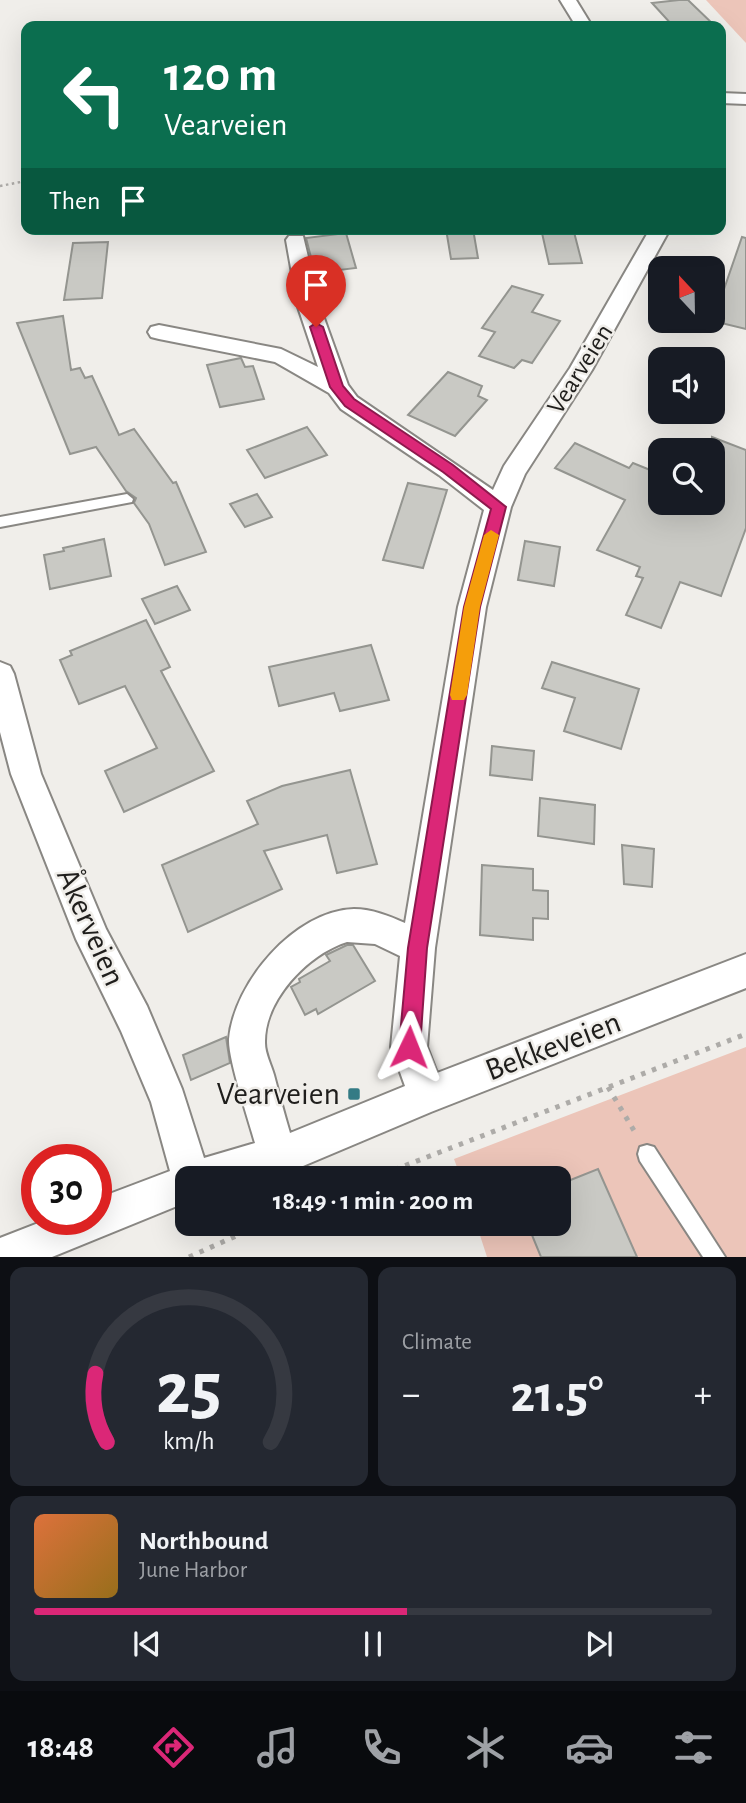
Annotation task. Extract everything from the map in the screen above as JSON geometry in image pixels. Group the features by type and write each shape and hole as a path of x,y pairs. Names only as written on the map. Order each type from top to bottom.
{"street":[{"path":"568,0 581,21"},
{"path":"726,98 746,99"},
{"name":"Vearveien","path":"427,1095 409,1047 418,948 472,607 498,507 513,472 606,327 657,235"},
{"path":"296,240 309,307 337,387"},
{"path":"159,332 281,356 337,387 358,409 448,469 498,507"},
{"name":"Åkerveien","path":"0,674 26,774 93,939 134,1019 169,1102 188,1166"},
{"path":"277,1156 247,1041 254,1010 267,983 285,962 308,946 347,926 370,928 397,935 418,948"},
{"name":"Bekkeveien","path":"243,1166 296,1150 427,1095 746,971"},
{"path":"112,1213 175,1188"},
{"path":"3,1257 58,1235"}],"lane":[{"path":"0,522 127,499"},
{"path":"647,1154 715,1257"}],"path":[{"path":"0,186 21,182"},
{"path":"404,1166 746,1034"},
{"path":"608,1087 647,1154"},
{"path":"189,1257 236,1236"}],"shaded area":[{"path":"706,0 746,0 746,43 726,21"},
{"path":"746,1047 746,1257 487,1257 480,1236 571,1236 571,1166 457,1166 454,1159"}],"building":[{"path":"688,0 710,21 668,21 652,3"},
{"path":"347,235 356,268 315,273 306,238"},
{"path":"447,235 474,235 478,258 451,259"},
{"path":"542,235 575,235 582,263 549,264"},
{"path":"742,237 746,238 746,329 725,324 725,286"},
{"path":"108,242 102,298 64,300 73,243"},
{"path":"512,286 543,295 532,312 560,321 532,363 522,360 514,368 479,356 495,332 482,328"},
{"path":"63,316 71,370 80,368 85,378 92,376 119,435 134,429 173,483 176,482 206,552 165,565 149,524 134,503 136,498 126,491 96,447 70,454 17,323"},
{"path":"241,358 245,367 253,366 264,399 220,407 207,365"},
{"path":"448,372 482,386 478,396 487,400 455,436 408,415"},
{"path":"307,427 327,455 265,478 247,450"},
{"path":"725,442 746,450 746,528 721,596 680,582 661,628 626,615 643,578 636,576 640,567 597,550 625,500 555,468 575,443 629,468 633,463 648,469 648,515 725,515"},
{"path":"408,483 447,490 423,568 383,560"},
{"path":"257,494 272,517 245,527 230,504"},
{"path":"104,539 111,576 50,589 44,555"},
{"path":"525,541 560,547 554,586 518,580"},
{"path":"177,586 190,610 155,624 142,599"},
{"path":"146,620 170,667 161,671 214,771 124,812 105,771 157,748 125,686 79,704 60,660 72,655 70,651"},
{"path":"371,645 389,700 340,711 334,693 279,706 269,667"},
{"path":"552,662 639,689 621,749 564,731 575,698 542,688"},
{"path":"492,746 534,751 532,780 490,775"},
{"path":"350,770 377,864 337,873 327,835 264,851 282,889 188,932 162,865 258,824 247,801 282,786"},
{"path":"540,798 595,805 594,844 538,836"},
{"path":"622,845 654,849 652,887 624,884"},
{"path":"482,865 533,869 533,890 548,891 548,919 533,918 533,940 480,935"},
{"path":"353,945 375,981 318,1014 316,1009 305,1015 291,987 300,982 299,979 330,961 326,955"},
{"path":"226,1037 230,1063 191,1080 183,1055"},
{"path":"598,1169 637,1257 541,1257 532,1236 571,1236 571,1180"}],"slow traffic":[{"path":"458,695 472,607 491,535"}],"place":[{"name":"Vearveien","path":"354,1094"}],"route":[{"path":"316,327 337,387 349,403 448,469 498,507 472,607 418,948 409,1047"}]}
